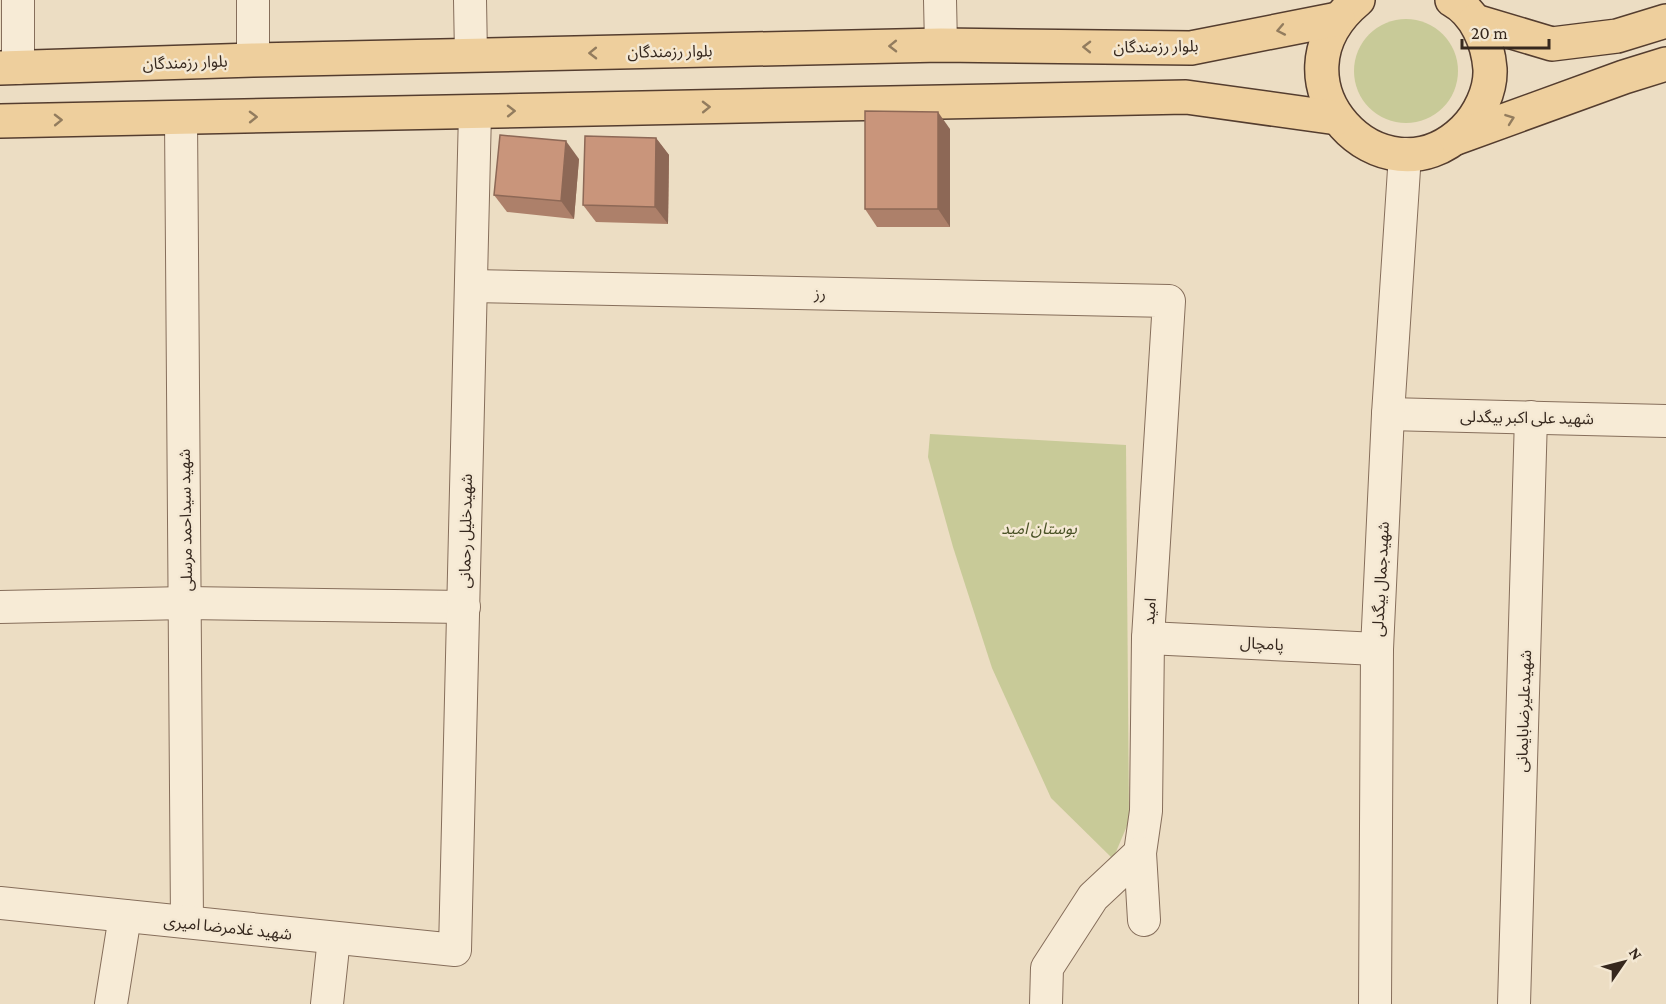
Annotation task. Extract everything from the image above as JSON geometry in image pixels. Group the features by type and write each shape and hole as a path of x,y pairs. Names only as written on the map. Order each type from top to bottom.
{"main road":[{"name":"بلوار رزمندگان","path":"9,68 253,60 941,45 1191,48 1353,5"},
{"path":"1353,5 1326,43 1322,68 1325,95 1337,118 1355,137 1378,150 1405,154 1431,151 1455,139 1624,77 1666,64"},
{"path":"1459,6 1552,44 1617,36 1666,21"},
{"path":"1455,139 1474,121 1485,97 1490,71 1486,45 1459,6"},
{"path":"0,121 1186,97 1337,118"}],"street":[{"path":"9,68 18,0"},
{"path":"252,0 253,60"},
{"path":"470,0 471,55"},
{"path":"940,0 941,45"},
{"name":"شهیدخلیل رحمانی","path":"455,950 475,112"},
{"name":"شهید سیداحمد مرسلی","path":"182,118 187,922"},
{"name":"شهیدجمال بیگدلی","path":"1375,1004 1377,649 1388,414 1405,154"},
{"name":"رز","path":"471,286 1169,301"},
{"name":"امید","path":"1144,920 1140,853 1146,811 1148,638 1169,301"},
{"name":"شهید علی اکبر بیگدلی","path":"1388,414 1666,421"},
{"name":"شهیدعلیرضابایمانی","path":"1514,1004 1531,417"},
{"path":"0,607 186,603 464,607"},
{"name":"پامچال","path":"1148,638 1377,649"},
{"path":"1046,1004 1047,968 1093,897 1140,853"},
{"name":"شهید غلامرضا امیری","path":"0,903 455,950"},
{"path":"111,1004 125,916"},
{"path":"327,1004 334,938"}],"green space":[{"path":"1406,19 1426,23 1443,34 1454,51 1458,71 1454,91 1443,108 1426,119 1406,123 1386,119 1369,108 1358,91 1354,71 1358,51 1369,34 1386,23"},
{"name":"بوستان امید","path":"930,434 1126,445 1129,821 1113,859 1051,798 992,668 953,547 928,457"}],"building":[{"path":"865,111 938,112 938,209 865,209"},
{"path":"500,135 566,141 561,201 494,195"},
{"path":"585,136 656,138 655,207 583,205"}]}
